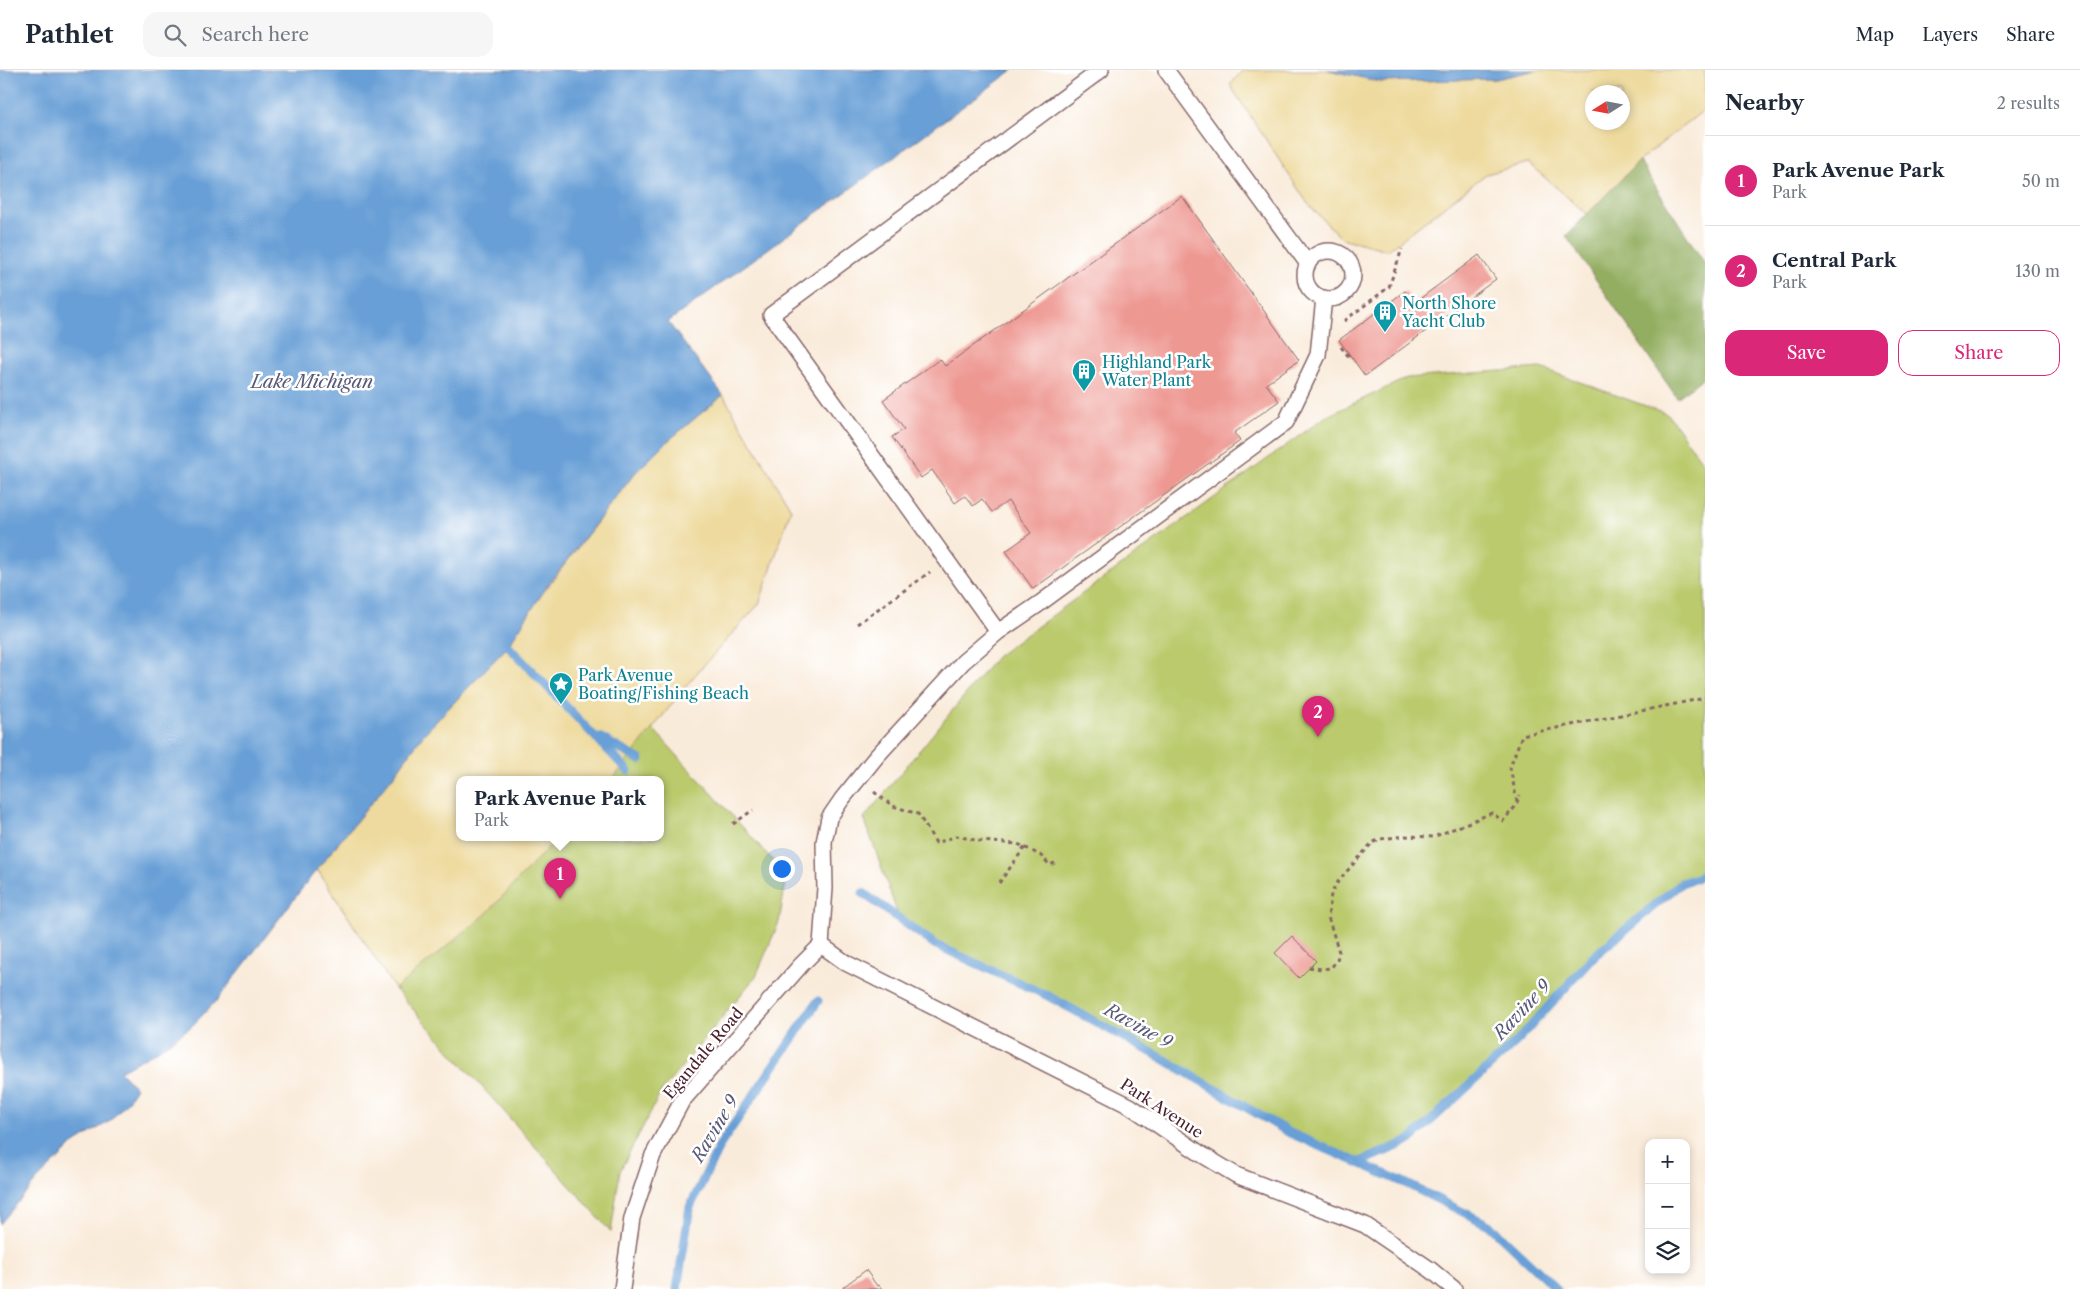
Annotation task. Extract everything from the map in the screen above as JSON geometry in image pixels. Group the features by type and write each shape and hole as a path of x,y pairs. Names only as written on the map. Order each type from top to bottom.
{"lane":[{"path":"998,632 771,315 1101,70"},
{"path":"1166,70 1308,264"},
{"path":"1328,251 1343,256 1349,262 1352,270 1350,286 1345,293 1339,297 1324,298 1312,291 1307,285 1306,271 1313,257 1328,251"},
{"path":"821,945 825,888 824,842 829,818 842,800 883,750 963,662 998,632 1039,604 1286,422 1318,355 1324,298"},
{"name":"Egandale Road","path":"622,1289 632,1218 653,1155 682,1101 800,965 821,945"},
{"name":"Park Avenue","path":"821,945 846,963 1130,1106 1201,1154 1236,1174 1365,1225 1431,1270 1454,1289"}],"path":[{"path":"1342,322 1389,287 1402,248"},
{"path":"1338,342 1350,358"},
{"path":"857,624 947,560"},
{"path":"1517,802 1510,767 1522,735 1705,698"},
{"path":"871,790 893,806 918,814 936,843 957,836 979,841 1007,842 1025,847 1040,855 1050,865 1057,862"},
{"path":"1309,967 1331,968 1337,960 1339,952 1328,916 1331,894 1339,880 1372,843 1388,838 1433,837 1492,813 1503,821 1515,808 1520,795"},
{"path":"734,824 753,810"},
{"path":"999,883 1025,847"}],"green space":[{"path":"1639,161 1705,264 1705,376 1677,398 1566,236"},
{"path":"1541,368 1668,414 1705,466 1705,875 1681,883 1594,956 1518,1040 1409,1141 1358,1163 1290,1133 1162,1058 1048,996 936,945 900,921 864,818 997,656 1325,417 1407,378"},
{"path":"537,601 787,876 779,922 756,976 661,1092 620,1171 611,1232 395,989 317,869 395,774 423,735 508,646"}],"sand":[{"path":"1243,70 1328,70 1381,82 1496,79 1536,70 1705,70 1705,109 1639,161 1587,214 1528,163 1486,174 1388,250 1341,238 1308,204 1230,85"},
{"name":"Park Avenue Boating/Fishing Beach","path":"723,395 791,509 759,604 695,675 615,776 456,776 456,841 554,841 486,914 395,989 317,869 395,774 423,735 508,646 537,601 635,473 668,441"}],"water":[{"name":"Lake Michigan","path":"0,70 1013,70 668,322 723,395 668,441 635,473 547,586 508,646 423,735 395,774 317,869 218,999 192,1026 158,1050 120,1071 136,1088 127,1102 110,1121 76,1142 37,1180 0,1224"},
{"path":"1328,70 1536,70 1496,79 1381,82"}],"building":[{"name":"Highland Park Water Plant","path":"1182,196 1299,360 1266,384 1279,401 1234,433 1240,441 1033,589 1006,551 1031,533 1008,501 992,512 982,499 973,506 965,496 955,503 932,470 921,478 892,437 904,429 883,400 940,359 945,366"},
{"name":"North Shore Yacht Club","path":"1479,255 1496,279 1365,376 1339,340 1405,291 1414,303"},
{"path":"1292,936 1316,961 1299,978 1275,953"},
{"path":"866,1270 877,1286 879,1285 882,1289 844,1289 843,1287"}],"waterway":[{"name":"Ravine 9","path":"508,646 628,771"},
{"path":"599,737 640,760"},
{"name":"Ravine 9","path":"1358,1163 1409,1141 1518,1040 1594,956 1681,883 1705,875"},
{"name":"Ravine 9","path":"863,893 936,945 1048,996 1162,1058 1290,1133 1403,1182 1489,1225 1557,1289"},
{"name":"Ravine 9","path":"677,1289 690,1207 720,1145 818,1001"}],"place":[{"name":"North Shore Yacht Club","path":"1385,333"},
{"name":"Highland Park Water Plant","path":"1084,392"},
{"name":"Park Avenue Boating/Fishing Beach","path":"561,705"},
{"name":"Central Park","path":"1318,737"},
{"name":"Park Avenue Park","path":"560,899"}]}
